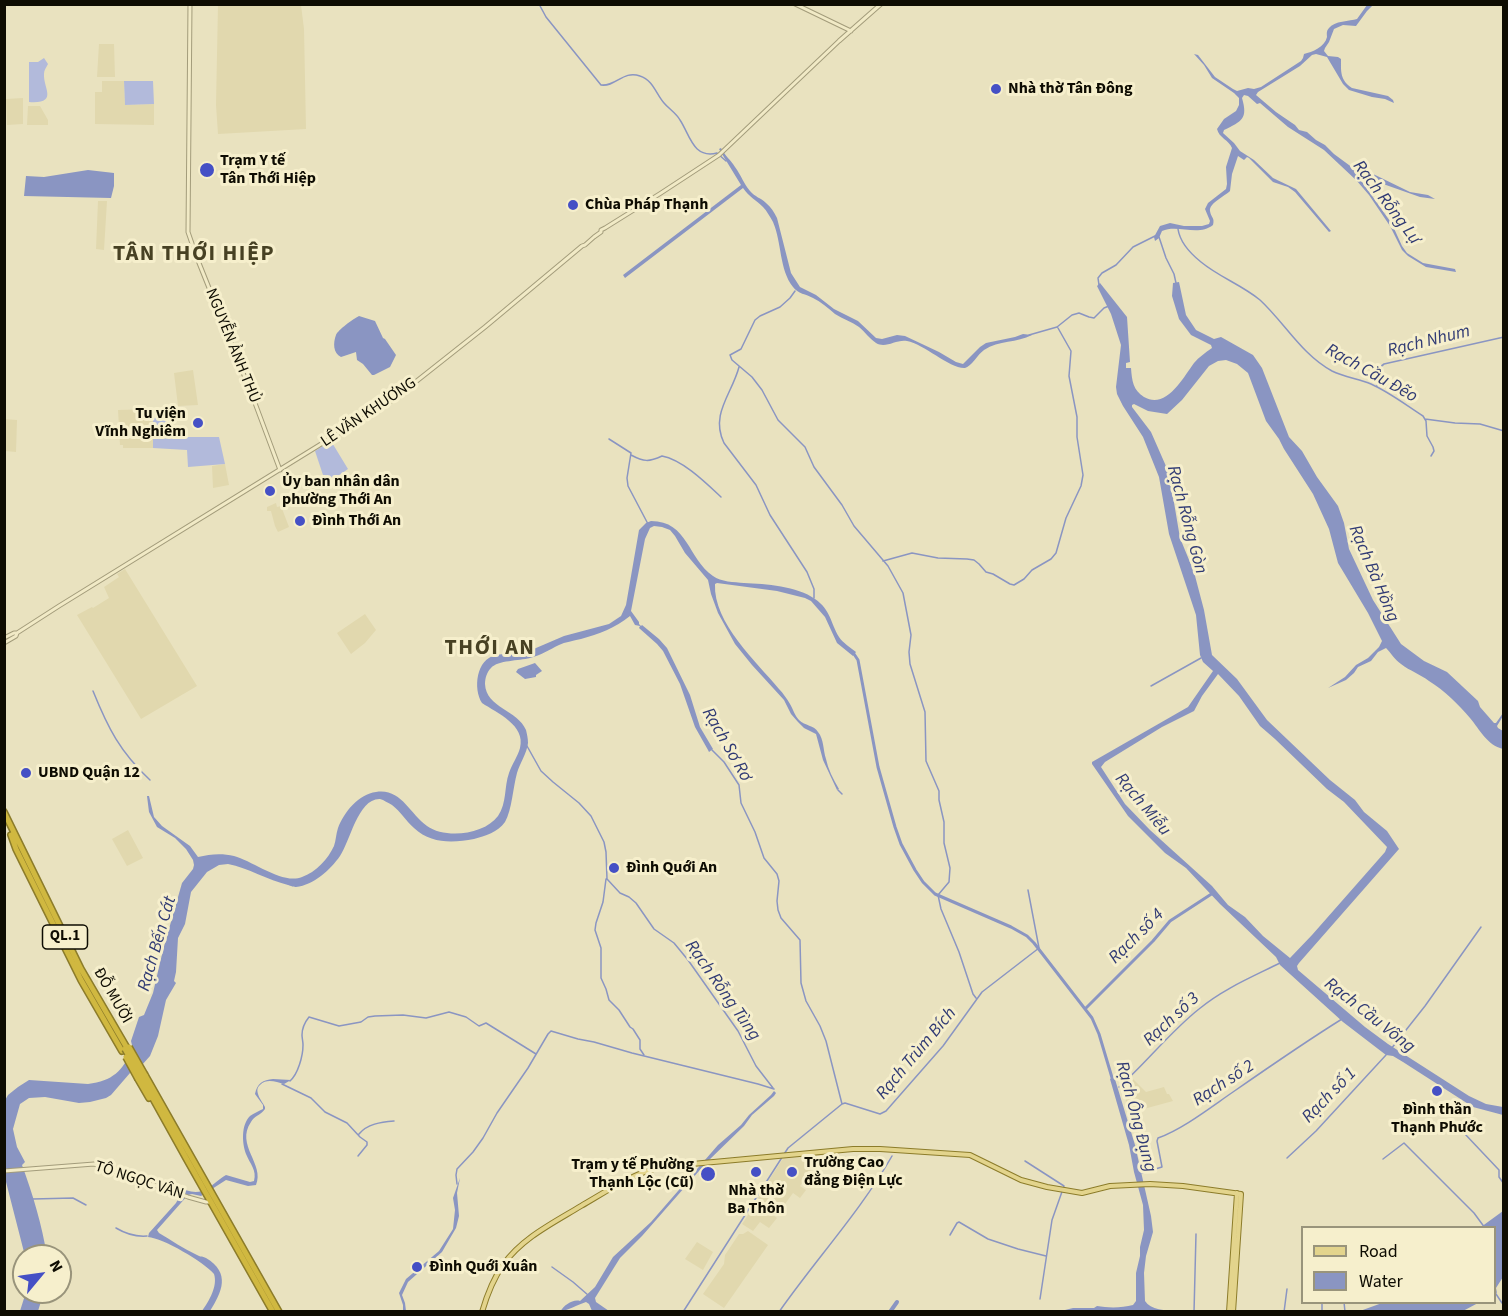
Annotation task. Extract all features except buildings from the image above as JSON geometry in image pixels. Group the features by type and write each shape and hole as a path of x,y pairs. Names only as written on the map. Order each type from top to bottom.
{"highway":[{"name":"ĐỖ MƯỜI","path":"4,812 81,969 125,1048"},
{"name":"ĐỖ MƯỜI","path":"9,823 11,836 69,952 95,1001 125,1048"},
{"name":"QL.1","path":"125,1048 206,1192"},
{"path":"150,1100 136,1082 135,1078 141,1071 147,1071 155,1094"},
{"name":"QL.1","path":"142,1077 155,1094 210,1202 225,1221"},
{"name":"QL.1","path":"142,1077 150,1100 173,1137"},
{"name":"QL.1","path":"142,1077 179,1149 225,1221 275,1311"}],"main road":[{"name":"NGUYỄN ẢNH THỦ","path":"190,4 188,232 280,471"},
{"path":"795,4 851,31 881,4"},
{"name":"LÊ VĂN KHƯƠNG","path":"4,643 394,399 601,230 724,152 851,31"},
{"name":"LÊ VĂN KHƯƠNG","path":"4,638 18,633"},
{"path":"482,1311 491,1285 503,1264 517,1248 537,1233 637,1174 660,1167 853,1149 966,1154 1021,1180 1082,1193 1135,1184 1183,1186 1239,1193 1231,1311"},
{"name":"TÔ NGỌC VÂN","path":"4,1171 93,1164 188,1197 210,1202"}],"shaded area":[{"path":"218,5 301,5 304,29 306,129 218,134 216,105"},
{"path":"99,44 114,44 115,77 97,77"},
{"path":"44,58 48,64 44,74 47,98 38,102 29,102 29,62 38,62"},
{"path":"102,81 124,81 125,105 154,104 154,125 95,124 95,92 102,92"},
{"path":"124,81 153,81 154,104 125,105"},
{"path":"23,98 23,124 7,125 6,99"},
{"path":"28,106 40,106 48,120 48,125 27,125"},
{"path":"98,201 107,201 104,250 96,249"},
{"path":"193,370 198,405 178,406 174,373"},
{"path":"153,409 153,448 123,448 123,445 120,445 118,410"},
{"path":"169,417 169,436 219,437 225,464 188,467 187,450 153,448 153,418"},
{"path":"4,419 17,420 16,452 5,451"},
{"path":"331,441 348,469 326,484 315,451"},
{"path":"225,464 229,485 213,488 212,466"},
{"path":"276,503 277,507 281,506 289,527 278,532 271,511 267,511 267,507"},
{"path":"125,569 197,686 141,719 77,615 109,598 104,587 119,577 117,574"},
{"path":"365,614 376,630 351,654 337,633"},
{"path":"128,830 143,858 127,866 112,839"},
{"path":"1132,1078 1146,1092 1164,1087 1173,1101 1129,1113 1123,1085"},
{"name":"Trường Cao đẳng Điện Lực","path":"819,1154 820,1156 800,1186 806,1190 800,1198 793,1193 782,1208 778,1207 773,1215 777,1218 769,1228 760,1222 753,1231 742,1224 784,1157"},
{"path":"748,1231 768,1245 724,1308 703,1294 724,1264 725,1255 739,1234"},
{"path":"697,1242 713,1252 703,1270 685,1259"}],"water":[{"path":"1367,5 1373,5 1356,26 1343,25 1334,29 1324,51 1328,56 1341,59 1343,79 1352,88 1388,96 1394,103 1349,90 1327,57 1316,54 1256,95 1299,130 1307,132 1353,168 1369,172 1410,192 1428,195 1435,199 1420,197 1365,175 1360,176 1392,224 1407,253 1423,263 1455,269 1456,272 1426,267 1408,256 1402,250 1390,226 1369,195 1357,181 1324,150 1288,127 1260,103 1257,104 1244,95 1242,98 1244,115 1223,133 1240,151 1254,160 1273,178 1296,189 1331,231 1329,232 1295,192 1273,182 1249,158 1244,160 1238,156 1232,174 1230,191 1210,208 1214,220 1213,225 1201,230 1168,229 1162,231 1155,241 1154,237 1160,226 1170,223 1184,226 1209,224 1205,209 1208,203 1226,189 1226,167 1232,148 1217,129 1224,119 1236,111 1239,98 1212,78 1194,54 1198,55 1215,77 1233,89 1237,91 1254,89 1261,87 1301,61 1304,54 1326,41 1327,30 1331,26 1357,19"},
{"path":"721,148 750,191 768,205 775,214 791,273 800,287 858,321 876,338 905,336 963,364 986,343 1023,334 1032,335 990,347 965,368 952,365 907,341 884,345 876,343 859,327 793,287 785,272 773,222 764,209 743,188 625,278 623,275 741,185 719,149"},
{"path":"88,170 114,173 111,198 24,196 26,176 44,177"},
{"path":"1179,282 1186,315 1196,330 1214,339 1221,337 1253,355 1262,368 1289,437 1302,451 1338,506 1349,549 1373,600 1401,644 1424,661 1447,672 1478,701 1480,707 1494,723 1503,713 1497,726 1503,731 1503,749 1488,741 1466,713 1446,693 1408,669 1386,648 1378,652 1371,661 1358,667 1346,680 1328,688 1368,658 1382,641 1338,563 1329,529 1313,494 1266,421 1248,373 1237,364 1226,360 1218,361 1209,366 1182,400 1167,414 1148,411 1132,405 1151,432 1169,473 1180,538 1194,572 1212,655 1237,679 1267,720 1387,831 1399,849 1299,963 1298,970 1388,1044 1469,1096 1486,1104 1503,1107 1503,1115 1473,1107 1393,1056 1386,1055 1343,1022 1280,965 1276,957 1186,868 1165,853 1128,816 1092,764 1188,707 1213,671 1203,662 1200,655 1196,615 1169,534 1159,477 1143,437 1117,394 1121,345 1111,314 1097,286 1100,283 1127,317 1130,362 1126,363 1126,368 1131,368 1137,391 1152,400 1167,396 1173,391 1196,361 1212,348 1211,345 1191,335 1179,319 1172,296 1173,283","holes":["1218,674 1239,696 1260,726 1344,802 1387,847 1290,958 1263,936 1245,917 1228,905 1212,886 1150,830 1125,804 1101,767 1105,762 1162,727 1194,711"]},
{"path":"359,316 375,321 383,338 396,355 390,367 374,375 357,360 356,352 341,357 334,348 337,333"},
{"name":"Rạch Bến Cát","path":"651,521 673,527 705,569 716,578 790,588 815,599 827,612 841,639 856,652 853,656 837,643 825,617 811,601 777,591 715,584 716,599 721,613 738,641 783,694 799,720 814,728 820,735 828,766 839,789 837,790 823,760 816,734 798,722 784,700 735,644 718,613 708,580 685,553 670,530 654,526 650,528 645,539 631,611 639,624 667,648 690,695 700,727 713,749 709,752 695,727 680,684 663,651 639,628 640,626 635,625 630,616 600,633 561,644 530,658 494,665 486,675 487,692 496,704 522,723 528,741 517,773 505,822 495,831 474,839 435,840 421,833 392,805 380,799 372,801 360,813 340,856 315,880 303,886 292,886 228,864 219,865 207,872 191,892 185,924 178,938 174,981 176,983 166,1000 158,1036 150,1056 106,1098 79,1103 45,1097 29,1098 20,1104 13,1129 17,1147 25,1162 22,1165 37,1210 45,1244 22,1244 5,1178 4,1102 8,1095 29,1080 97,1083 121,1069 133,1049 131,1041 139,1017 144,1015 153,993 182,883 193,869 193,860 186,849 175,838 157,827 149,812 147,796 149,796 154,817 162,826 190,846 198,857 216,854 234,856 277,875 294,879 312,872 325,860 334,846 338,828 344,816 358,800 370,793 392,794 427,826 444,833 464,833 484,827 492,822 501,811 507,778 519,751 521,740 515,726 482,703 477,683 480,668 484,662 496,655 529,651 564,636 609,624 621,616 626,605 639,530"},
{"path":"535,663 542,671 536,677 525,679 516,672 518,669"},
{"path":"1114,1076 1135,1145 1151,1216 1153,1232 1144,1273 1145,1301 1160,1310 1193,1311 1057,1312 1097,1306 1124,1307 1133,1305 1136,1301 1136,1273 1144,1230 1143,1205 1110,1079"},
{"path":"291,1080 284,1084 266,1082 260,1085 257,1091 265,1109 251,1122 246,1139 257,1170 256,1185 248,1186 226,1180 201,1196 188,1195 157,1230 187,1250 206,1258 219,1270 221,1290 210,1311 202,1311 214,1288 214,1274 183,1251 148,1237 183,1193 160,1186 155,1182 167,1183 196,1192 208,1188 226,1175 250,1182 254,1181 254,1170 246,1154 243,1134 250,1116 263,1109 263,1105 255,1094 257,1087 263,1081"},
{"path":"774,1091 776,1093 774,1096 752,1115 744,1126 706,1163 620,1258 595,1298 596,1302 609,1311 592,1311 586,1302 560,1312 569,1303 580,1301 595,1287 613,1257 651,1222 718,1145"},
{"path":"460,1178 457,1193 459,1216 456,1228 442,1252 408,1282 402,1295 406,1311 403,1311 399,1293 406,1279 439,1251 453,1229 455,1210 453,1198"},
{"path":"1503,1211 1503,1277 1496,1288 1496,1226 1482,1226"},
{"path":"22,1304 40,1304 38,1311 20,1311"},
{"path":"1379,1304 1476,1304 1463,1311 1360,1311"}],"waterway":[{"path":"539,4 546,17 601,85 611,84 629,75 644,78 678,118 697,149 709,154 717,153 726,161"},
{"name":"Rạch Cầu Đẽo","path":"1178,229 1193,255 1260,300 1302,347 1321,364 1332,371 1378,387 1423,416 1426,421 1427,436 1434,451 1431,456"},
{"name":"Rạch Rỗng Gòn","path":"1099,285 1098,278 1102,273 1116,265 1133,247 1155,236"},
{"path":"1159,237 1176,283"},
{"path":"795,291 780,307 755,320 741,349 730,355 732,360 752,377 762,390 778,420 805,447 814,467 842,505 854,526 888,566 903,593 911,635 910,664 925,712 926,761 939,791 944,822 944,843 950,868 949,882 938,895 941,909 976,998"},
{"path":"1029,335 1057,327 1072,315 1079,313 1094,318 1109,306"},
{"path":"883,561 912,553 938,558 974,560 986,572 1014,585 1056,553 1066,518 1081,486 1083,475 1077,437 1077,417 1069,376 1071,351 1058,328"},
{"name":"Rạch Nhum","path":"1377,386 1379,371 1384,364 1504,337"},
{"path":"739,367 721,413 720,433 724,443 756,485 770,515 807,572 814,589 814,598"},
{"path":"1425,419 1480,424 1504,431"},
{"path":"609,439 631,453 628,486 648,524"},
{"path":"631,455 647,460 662,456 670,458 694,473 721,497"},
{"name":"Rạch Trùm Bích","path":"854,654 858,660 878,767 901,844 915,870 935,894 1011,927 1034,943 1092,1018 1113,1081"},
{"path":"1151,686 1201,658"},
{"path":"93,691 116,739 150,780"},
{"name":"Rạch Rỗng Tùng","path":"527,746 541,771 591,816 604,842 607,879 620,893 636,903 654,929 674,943 688,960 738,1031 756,1066 773,1088"},
{"name":"Rạch Sơ Rơ","path":"712,750 724,762 739,785 741,803 764,858 777,874 779,881 778,910 781,918 800,940 801,983 806,1001 826,1041 842,1104"},
{"path":"838,790 842,794"},
{"path":"606,879 603,902 595,930 601,948 601,978 609,1000 640,1040 640,1049 644,1055"},
{"name":"Rạch Trùm Bích","path":"683,1312 788,1148 842,1104 880,1114 886,1111 943,1046 982,992 1039,948 1028,890"},
{"name":"Rạch số 4","path":"1085,1009 1170,921 1213,893"},
{"name":"Rạch Cầu Võng","path":"1391,1049 1425,1006 1481,927"},
{"name":"Rạch số 3","path":"1119,1087 1178,1027 1208,1002 1280,963"},
{"path":"290,1081 300,1064 303,1049 302,1035 309,1017 339,1026 361,1022 368,1017 375,1016 403,1015 426,1018 449,1012 466,1017 479,1026 486,1023 536,1054"},
{"name":"Rạch số 2","path":"1142,1173 1162,1167 1158,1138 1197,1117 1342,1019"},
{"path":"457,1184 457,1169 483,1138 551,1031 774,1089"},
{"name":"Rạch số 1","path":"1287,1158 1316,1131 1386,1055"},
{"path":"282,1084 311,1098 325,1112 347,1123 367,1142 358,1156"},
{"path":"359,1134 370,1126 394,1121"},
{"path":"1464,1133 1499,1170 1499,1177 1504,1184"},
{"path":"1383,1159 1404,1143 1474,1213 1484,1226"},
{"path":"779,1312 866,1197 892,1156"},
{"path":"1025,1161 1064,1186 1052,1220 1040,1299"},
{"path":"33,1199 73,1198 86,1205"},
{"path":"950,1235 959,1222 988,1239 1046,1256"},
{"path":"116,1228 131,1235 147,1236"},
{"path":"1194,1312 1196,1234"},
{"path":"552,1267 588,1295"},
{"path":"1284,1312 1287,1289"},
{"path":"1496,1294 1502,1303 1504,1302"},
{"path":"890,1312 897,1302"},
{"path":"1322,1304 1322,1312"},
{"path":"1344,1304 1345,1312"}],"place":[{"name":"Nhà thờ Tân Đông","path":"996,89"},
{"name":"Trạm Y tế Tân Thới Hiệp","path":"207,170"},
{"name":"Chùa Pháp Thạnh","path":"573,205"},
{"name":"Tu viện Vĩnh Nghiêm","path":"198,423"},
{"name":"Ủy ban nhân dân phường Thới An","path":"270,491"},
{"name":"Đình Thới An","path":"300,521"},
{"name":"UBND Quận 12","path":"26,773"},
{"name":"Đình Quới An","path":"614,868"},
{"name":"Đình thần Thạnh Phước","path":"1437,1091"},
{"name":"Nhà thờ Ba Thôn","path":"756,1172"},
{"name":"Trường Cao đẳng Điện Lực","path":"792,1172"},
{"name":"Trạm y tế Phường Thạnh Lộc (Cũ)","path":"708,1174"},
{"name":"Đình Quới Xuân","path":"417,1267"}],"district":[{"name":"TÂN THỚI HIỆP","path":"194,255"},
{"name":"THỚI AN","path":"490,649"}],"water label":[{"name":"Rạch Rỗng Lự","path":"1386,203"},
{"name":"Rạch Bà Hồng","path":"1373,574"},
{"name":"Rạch Miễu","path":"1142,805"},
{"name":"Rạch Ông Đụng","path":"1135,1117"}]}
